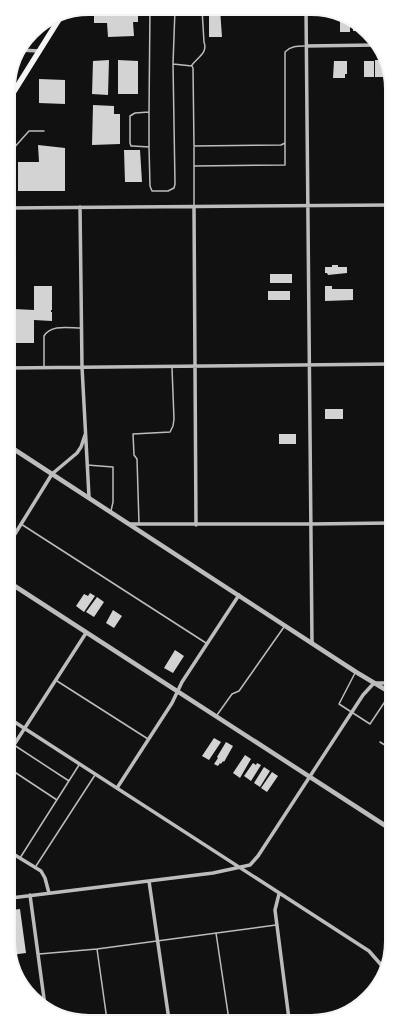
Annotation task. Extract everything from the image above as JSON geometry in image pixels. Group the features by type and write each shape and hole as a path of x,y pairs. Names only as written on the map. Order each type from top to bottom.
{"main road":[{"path":"15,90 57,23"}],"street":[{"path":"306,15 312,644"},
{"path":"306,46 371,45"},
{"path":"26,50 39,51"},
{"path":"15,208 385,205"},
{"path":"80,207 82,368 88,497"},
{"path":"194,207 196,524"},
{"path":"15,368 385,364"},
{"path":"15,534 52,474 77,453 86,432"},
{"path":"15,450 239,594 312,644 385,689"},
{"path":"130,524 385,523"},
{"path":"15,586 385,825"},
{"path":"117,788 178,692 182,682 239,594"},
{"path":"15,743 86,633"},
{"path":"15,897 213,873 250,865 258,856 363,695 374,683 385,683"},
{"path":"15,722 369,951 381,964"},
{"path":"15,855 43,874 49,892"},
{"path":"149,881 168,1015"},
{"path":"279,894 275,910 288,1015"},
{"path":"30,895 44,1000"}],"lane":[{"path":"150,15 149,146 150,189 152,191 162,191 174,188 175,184 173,64 175,15"},
{"path":"194,207 192,66 205,52 206,47 204,42 202,15"},
{"path":"194,166 285,165 285,52 289,48 296,46 306,46"},
{"path":"173,64 192,66"},
{"path":"149,112 135,113 132,114 130,118 130,145 149,146"},
{"path":"15,147 29,132 44,132"},
{"path":"194,146 285,144"},
{"path":"44,368 44,336 47,332 52,328 81,328"},
{"path":"139,524 137,459 134,455 133,434 170,432 174,419 172,366"},
{"path":"87,465 113,467 113,502 111,511"},
{"path":"21,524 207,644"},
{"path":"216,717 232,694 239,691 285,626"},
{"path":"356,672 339,704 370,724 385,702"},
{"path":"55,680 148,739"},
{"path":"380,742 385,745"},
{"path":"15,746 70,781"},
{"path":"20,858 80,764"},
{"path":"15,773 57,800"},
{"path":"34,867 95,774"},
{"path":"39,954 97,949 277,924"},
{"path":"216,933 228,1015"},
{"path":"97,949 106,1015"}],"building":[{"path":"94,15 138,15 138,22 133,22 134,36 108,37 107,23 94,23"},
{"path":"209,15 220,15 222,37 209,37"},
{"path":"340,21 350,26 350,32 340,32"},
{"path":"109,60 108,95 92,94 93,61"},
{"path":"118,60 138,61 138,94 118,94"},
{"path":"375,60 379,60 384,77 375,77"},
{"path":"334,61 347,61 347,74 345,74 345,78 333,78"},
{"path":"364,61 374,61 374,77 364,77"},
{"path":"39,79 65,80 65,104 39,103"},
{"path":"93,105 114,106 114,114 120,114 120,144 92,145"},
{"path":"38,145 65,148 65,191 18,191 18,162 39,162"},
{"path":"124,150 140,150 142,182 125,182"},
{"path":"332,265 347,267 347,273 328,275 325,273 325,267 332,267"},
{"path":"270,274 292,274 292,283 270,283"},
{"path":"34,286 52,286 52,321 34,320 34,343 15,343 15,309 34,310"},
{"path":"325,286 332,286 332,289 353,289 353,300 325,301"},
{"path":"268,291 290,291 290,300 268,300"},
{"path":"325,409 343,409 343,419 325,419"},
{"path":"279,434 296,434 296,444 279,444"},
{"path":"90,593 95,596 84,612 76,606 84,594 88,596"},
{"path":"97,597 104,602 94,617 86,612"},
{"path":"113,610 122,616 114,628 106,623"},
{"path":"175,650 184,656 173,673 164,668"},
{"path":"214,738 221,742 209,760 202,756"},
{"path":"226,742 233,746 224,762 223,761 221,764 220,763 218,766 214,764"},
{"path":"245,755 251,759 240,778 233,773"},
{"path":"253,763 256,765 257,763 261,765 251,781 244,776"},
{"path":"264,767 270,771 260,787 254,783"},
{"path":"272,772 278,776 267,792 261,788"},
{"path":"20,909 26,953 17,954 15,941 15,910"}]}
